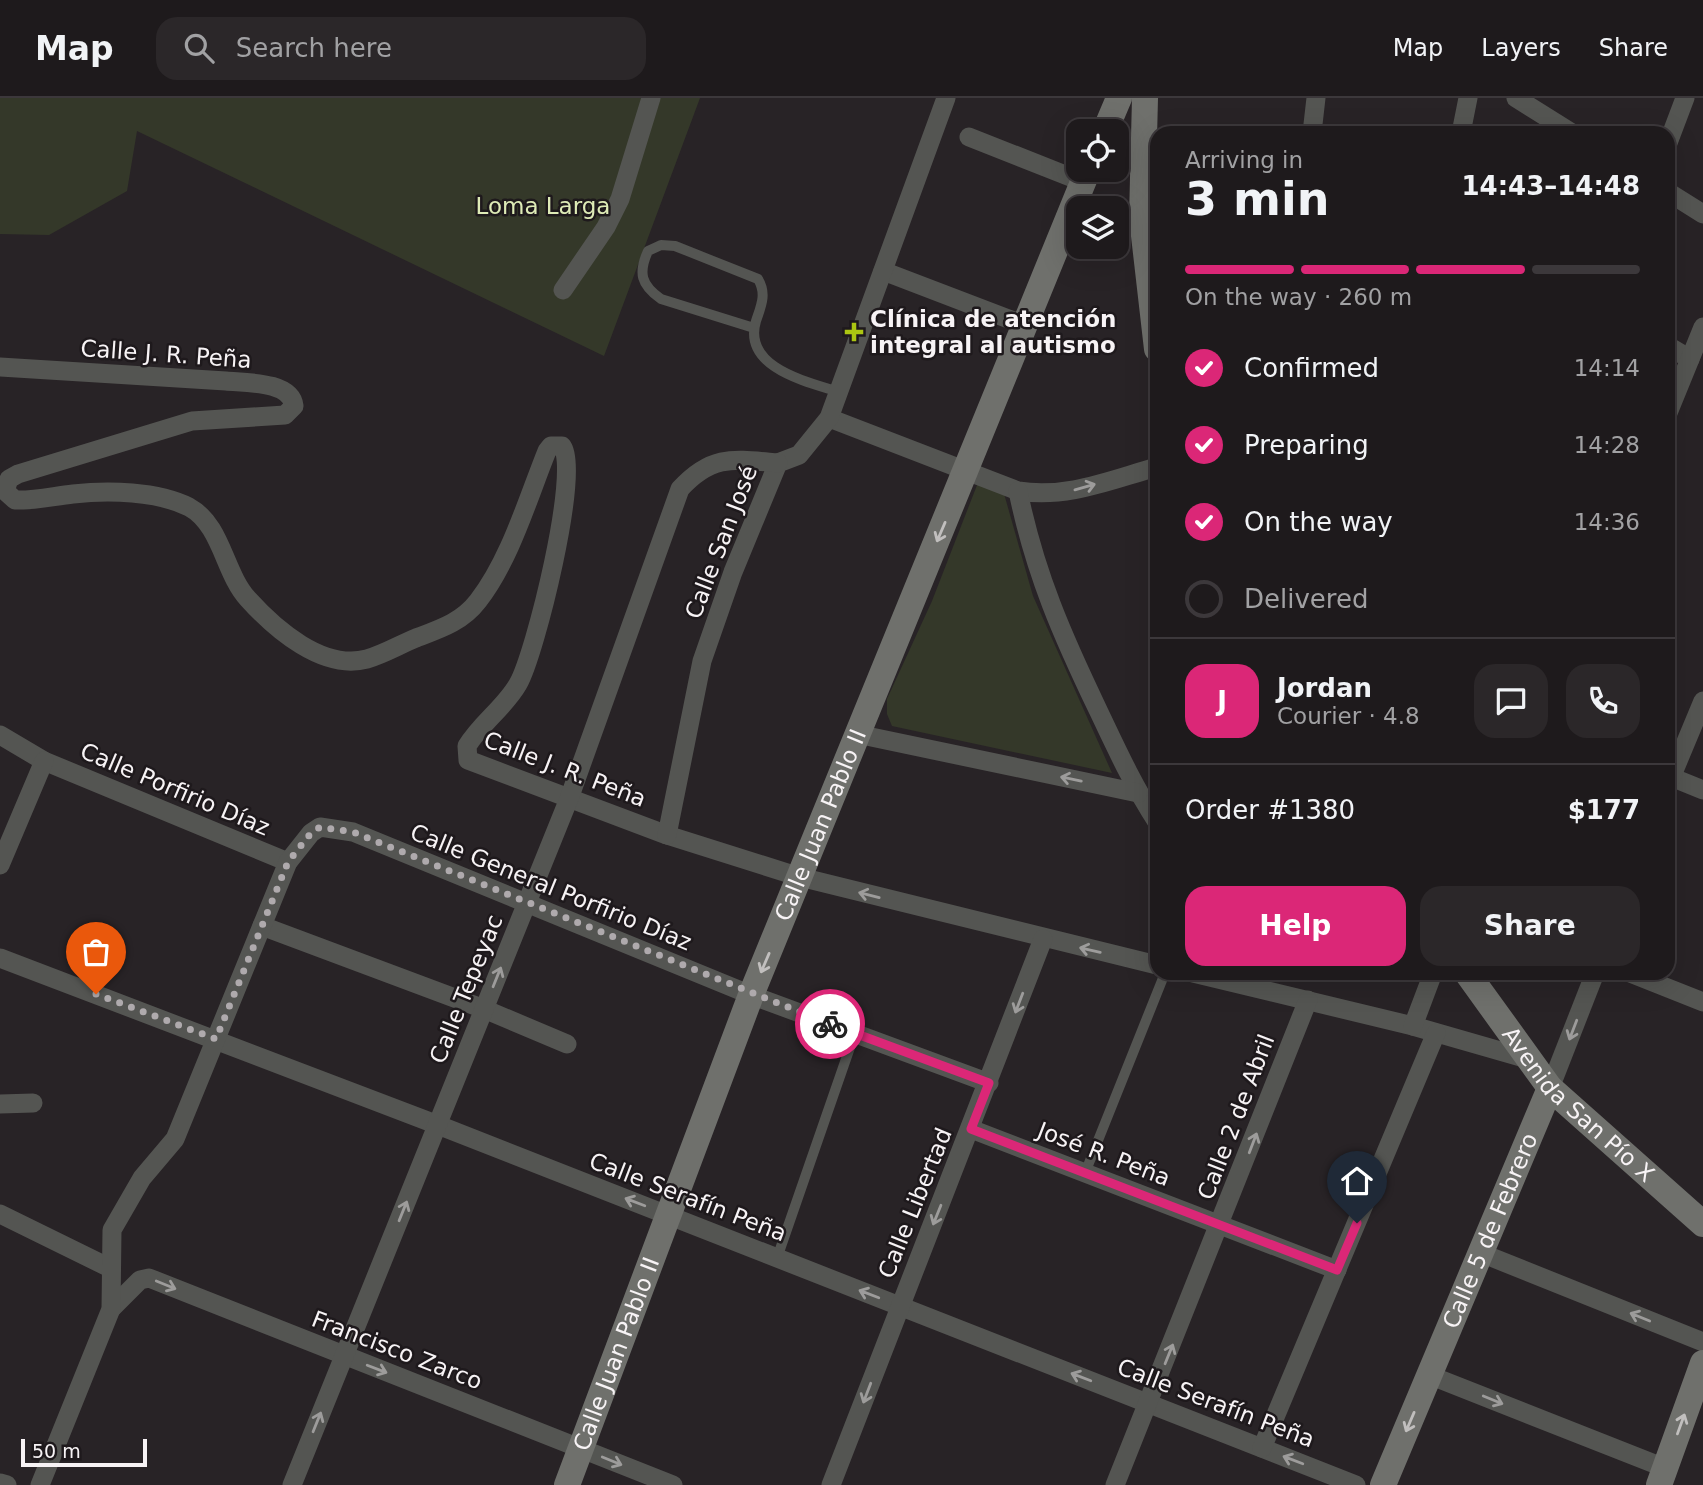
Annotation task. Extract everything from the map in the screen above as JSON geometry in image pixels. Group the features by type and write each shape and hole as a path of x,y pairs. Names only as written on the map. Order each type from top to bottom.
{"street":[{"path":"563,290 607,227 620,199 651,98"},
{"path":"1110,119 1119,98"},
{"path":"1145,98 1142,218 1150,288"},
{"path":"1313,126 1316,98"},
{"path":"1462,126 1468,98"},
{"path":"1516,98 1562,126"},
{"path":"1674,126 1685,98"},
{"name":"Calle San José","path":"667,835 702,661 733,572 778,463 799,455 829,418 942,102"},
{"path":"969,137 1066,169"},
{"name":"Calle Juan Pablo II","path":"567,1485 751,995 1084,182"},
{"path":"1675,196 1703,214"},
{"path":"883,271 1024,325"},
{"path":"1675,396 1703,327"},
{"path":"1675,350 1690,359"},
{"name":"Calle J. R. Peña","path":"0,368 226,381 262,385 287,392 293,398 294,406 285,415 192,421 18,474 9,479 5,491 7,496 22,500 76,493 111,494 155,497 189,507 206,523 233,582 268,620 307,647 338,659 365,659 444,628 469,611 481,598 514,534 547,451 551,446 562,446 566,451 568,468 560,533 528,663 517,685 472,737 466,752 468,760 483,768 570,796 667,835 800,877 1150,963"},
{"path":"829,418 967,469 1018,491 1045,495 1068,492 1150,469"},
{"name":"Calle Tepeyac","path":"292,1485 570,796 680,489 695,473 711,463 732,458 778,463"},
{"path":"1018,491 1029,547 1056,623 1138,793 1150,811"},
{"path":"1675,764 1703,701"},
{"path":"857,734 1138,793"},
{"name":"Calle Porfirio Díaz","path":"0,735 44,761 288,862"},
{"path":"0,865 44,761"},
{"path":"1675,780 1703,790"},
{"name":"Calle General Porfirio Díaz","path":"288,862 311,833 320,827 353,832 751,995 989,1083"},
{"path":"40,1485 111,1309 112,1230 142,1178 175,1139 288,862"},
{"path":"262,926 484,1009 567,1044"},
{"name":"Calle Libertad","path":"831,1485 1043,939"},
{"name":"Calle Serafín Peña","path":"0,958 438,1125 1356,1485"},
{"path":"1412,1026 1430,980"},
{"name":"Avenida San Pío X","path":"1472,980 1550,1088 1703,1224"},
{"name":"Calle 5 de Febrero","path":"1383,1485 1550,1088 1592,980"},
{"path":"1648,980 1703,1002"},
{"path":"1260,981 1308,1000 1528,1059"},
{"name":"Calle 2 de Abril","path":"1115,1485 1221,1225 1308,1000"},
{"path":"1262,1448 1436,1033"},
{"path":"0,1104 33,1103"},
{"name":"José R. Peña","path":"971,1129 1337,1270"},
{"path":"0,1214 110,1268"},
{"path":"1481,1253 1703,1342"},
{"name":"Francisco Zarco","path":"111,1309 140,1280 149,1278 673,1485"},
{"path":"1430,1375 1662,1477 1703,1363"},
{"path":"0,1483 7,1485"}],"lane":[{"path":"754,328 661,299 649,291 642,280 642,266 648,251 662,245 675,246 758,279 764,297 754,328 760,351 781,372 839,392"},
{"path":"1085,1173 1162,980"},
{"path":"777,1258 855,1033"}],"green space":[{"name":"Loma Larga","path":"0,98 700,98 604,356 137,131 127,191 49,235 0,234"},
{"path":"979,480 1001,483 1033,596 1112,773 892,726 887,714 887,699 932,601"}],"way so far":[{"path":"96,994 216,1039 288,862 311,833 320,827 331,827 353,832 751,995 830,1024"}],"place":[{"name":"Clínica de atención integral al autismo","path":"854,332"}],"route":[{"path":"830,1024 989,1083 971,1129 1337,1270 1357,1223"}]}
